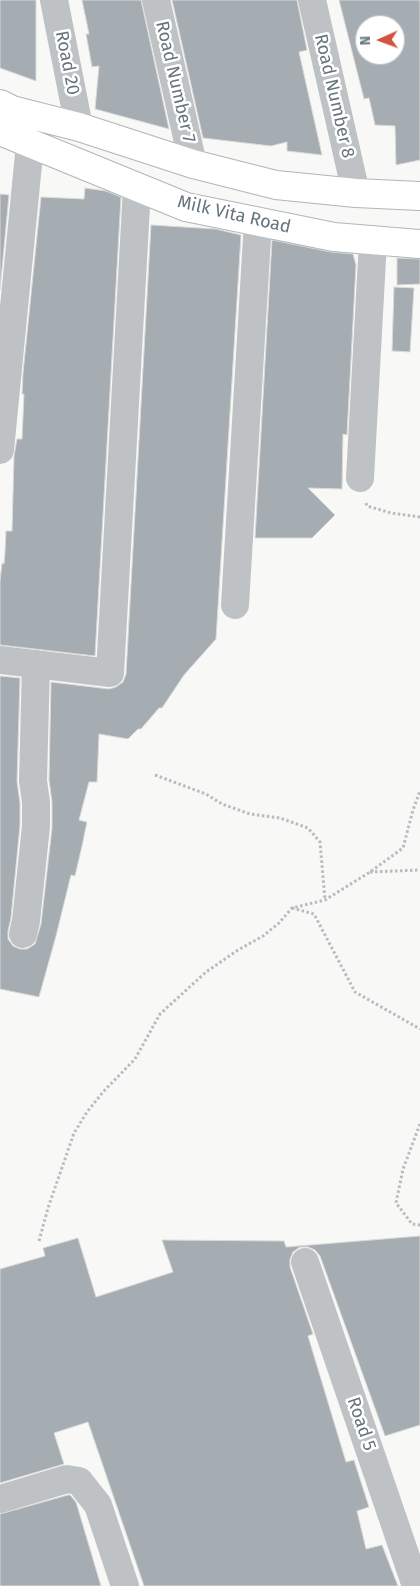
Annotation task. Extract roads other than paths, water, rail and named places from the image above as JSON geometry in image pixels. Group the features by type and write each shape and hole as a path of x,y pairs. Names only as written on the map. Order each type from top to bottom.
{"street":[{"name":"Road 20","path":"54,0 79,127"},
{"name":"Road Number 7","path":"156,0 194,164"},
{"name":"Road Number 8","path":"312,0 356,193"},
{"path":"0,104 12,110 79,127 194,164 276,185 356,193 420,196"},
{"name":"Milk Vita Road","path":"0,131 186,207 334,237 420,244"},
{"path":"0,450 30,144"},
{"path":"0,660 110,673 137,188"},
{"path":"234,605 258,221"},
{"path":"360,478 373,241"},
{"path":"22,934 26,920 36,826 36,802 33,781 36,664"},
{"name":"Road 5","path":"305,1262 416,1586"},
{"path":"0,1499 67,1479 79,1481 98,1505 125,1586"}]}
